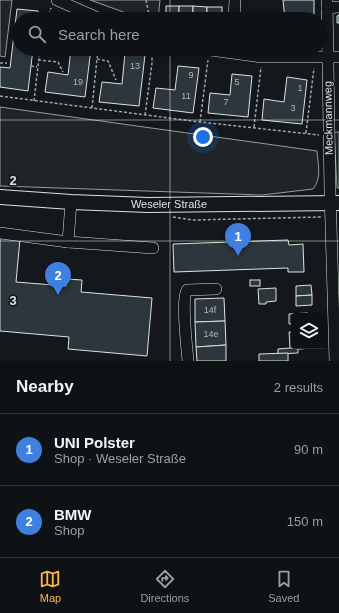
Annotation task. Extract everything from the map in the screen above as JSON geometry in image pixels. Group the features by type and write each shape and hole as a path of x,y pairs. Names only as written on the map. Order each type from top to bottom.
{"main road":[{"name":"Weseler Straße","path":"0,197 148,205 333,207"}],"street":[{"path":"234,12 235,0"},
{"path":"54,3 80,12"},
{"path":"327,4 339,7"},
{"name":"Meckmannweg","path":"327,4 328,135 333,207 337,347 335,361"},
{"path":"256,56 315,58 339,57"},
{"path":"68,242 71,202"},
{"path":"0,233 68,242 153,248"},
{"path":"188,361 185,307 186,293 188,290 216,289"}],"path":[{"path":"146,0 149,12"},
{"path":"34,101 39,56"},
{"path":"92,108 97,56"},
{"path":"145,115 152,56"},
{"path":"200,122 206,56"},
{"path":"254,127 262,57"},
{"path":"306,133 315,58"},
{"path":"97,59 108,61 116,80"},
{"path":"38,60 58,62 63,72"},
{"path":"0,63 7,63"},
{"path":"31,66 37,67"},
{"path":"0,96 200,122 306,133 321,136 328,135"},
{"path":"172,217 193,220 333,207"}],"shaded area":[{"path":"0,0 12,0 5,57 0,56"},
{"path":"90,0 160,0 159,12 123,12"},
{"path":"0,107 317,151 319,171 318,180 313,189 262,195 0,186"},
{"path":"334,132 339,132 339,188 337,188"}],"building":[{"path":"283,0 314,0 314,12 284,12"},
{"path":"166,6 179,6 179,12 166,12"},
{"path":"179,6 193,6 193,12 179,12"},
{"path":"193,6 207,7 207,12 193,12"},
{"path":"207,7 222,7 222,12 207,12"},
{"path":"17,9 38,11 38,12 17,12"},
{"path":"339,15 339,23 337,23 337,16"},
{"path":"12,51 12,56 32,56 28,91 0,87 0,67 10,68"},
{"path":"70,56 90,56 85,97 45,92 48,72 68,75"},
{"path":"125,56 145,56 139,106 99,102 102,82 122,84"},
{"path":"178,66 199,68 193,113 153,108 156,88 175,90"},
{"path":"232,74 252,76 248,117 208,113 210,93 230,95"},
{"path":"287,77 307,80 302,124 262,120 264,99 284,102"},
{"path":"0,237 20,239 16,282 66,286 67,279 82,280 81,292 152,298 147,356 68,349 69,337 0,331"},
{"path":"288,240 289,245 303,244 304,272 288,272 288,268 174,272 173,244"},
{"path":"250,280 260,280 260,286 250,286"},
{"path":"311,285 312,295 296,296 296,286"},
{"path":"276,288 276,301 266,302 266,304 259,304 258,289"},
{"path":"312,295 312,305 296,306 296,296"},
{"path":"224,298 225,321 195,322 195,299"},
{"path":"289,314 291,314 291,324 289,324"},
{"path":"225,321 226,345 196,347 195,322"},
{"path":"289,332 291,332 291,349 290,349"},
{"path":"226,345 226,361 197,361 196,347"},
{"path":"278,349 298,349 298,353 278,354"},
{"path":"288,353 288,361 259,361 259,354"}],"place":[{"name":"UNI Polster","path":"238,256"},
{"name":"BMW","path":"58,295"}]}
